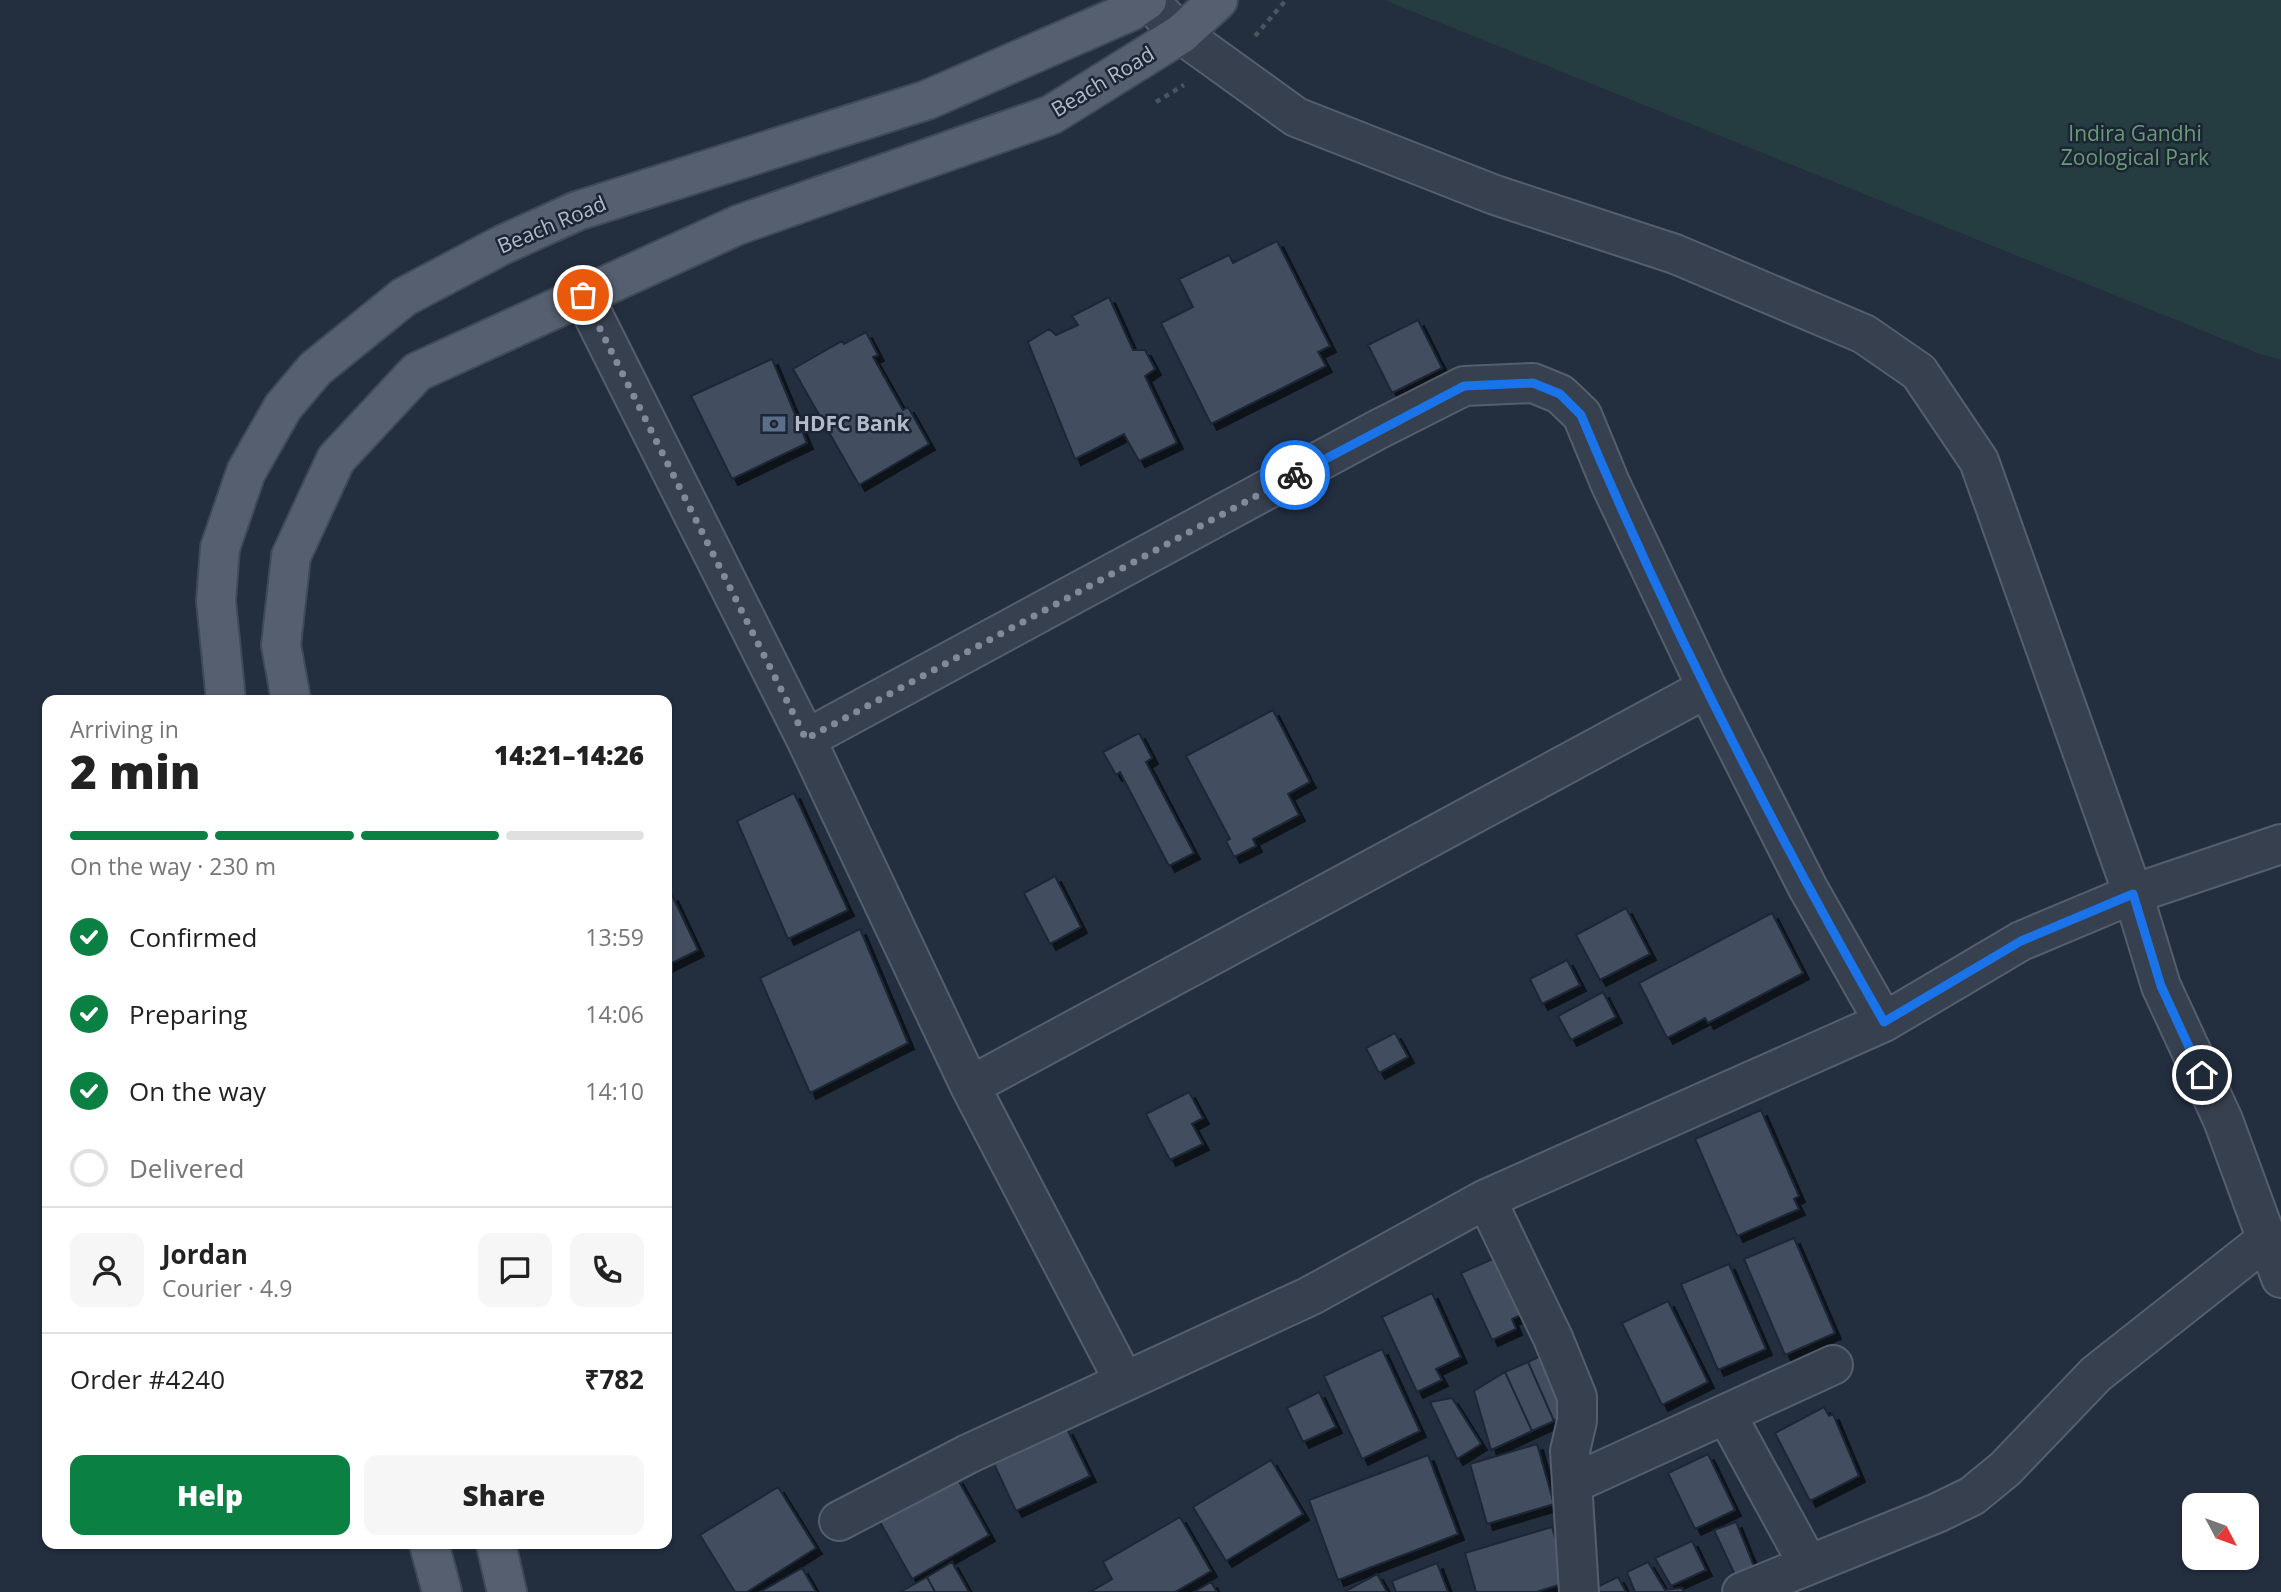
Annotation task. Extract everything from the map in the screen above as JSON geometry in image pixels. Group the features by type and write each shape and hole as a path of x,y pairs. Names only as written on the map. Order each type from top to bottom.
{"main road":[{"name":"Beach Road","path":"225,695 216,601 220,548 246,472 283,407 315,369 404,297 502,244 577,211 928,100 1131,11 1148,0"},
{"name":"Beach Road","path":"289,695 281,645 291,556 336,459 417,372 738,225 1051,115 1181,34 1218,0"},
{"path":"430,1549 442,1592"},
{"path":"497,1549 507,1592"}],"street":[{"path":"1148,0 1181,34 1296,117 1495,195 1675,254 1864,334 1919,372 1979,461 2133,894 2161,986 2223,1119 2281,1278"},
{"path":"583,295 806,739 970,1086 1124,1381"},
{"path":"806,739 1377,430 1464,386 1533,383 1560,394 1581,415 1707,688 1808,888 1884,1022"},
{"path":"970,1086 1707,688"},
{"path":"839,1521 968,1454 1310,1296 1486,1199 1884,1022 2021,941 2133,894 2281,844"},
{"path":"1486,1199 1553,1338 1577,1397 1577,1421 1570,1451 1579,1592"},
{"path":"1742,1592 1937,1513 1972,1496 2005,1469 2096,1374 2267,1239"},
{"path":"1572,1484 1833,1365"},
{"path":"1726,1414 1808,1564"}],"path":[{"path":"1148,106 1244,49 1286,0"}],"green space":[{"name":"Indira Gandhi Zoological Park","path":"1384,0 2281,0 2281,360 2260,354"}],"building":[{"path":"1277,241 1330,346 1318,352 1326,366 1211,424 1161,323 1193,307 1179,279 1229,255 1233,263"},
{"path":"1109,297 1133,350 1145,350 1155,369 1145,376 1177,443 1139,461 1124,434 1075,459 1028,342 1049,329 1056,335 1078,325 1072,316"},
{"path":"1418,320 1442,368 1392,393 1368,345"},
{"path":"866,332 878,355 873,357 903,410 908,407 929,444 859,485 793,369 842,341 844,344"},
{"path":"772,359 807,443 732,479 691,396"},
{"path":"1273,710 1310,782 1288,794 1299,815 1253,839 1256,846 1234,857 1226,841 1230,839 1186,756"},
{"path":"1139,733 1152,758 1146,762 1194,853 1169,866 1120,772 1116,775 1103,752"},
{"path":"794,793 848,910 788,939 737,821"},
{"path":"1055,876 1081,927 1050,944 1024,893"},
{"path":"672,895 698,950 672,963"},
{"path":"1626,908 1650,954 1600,980 1576,935"},
{"path":"1772,913 1803,973 1708,1023 1705,1018 1667,1038 1639,983"},
{"path":"860,929 908,1043 810,1093 760,978"},
{"path":"1567,960 1580,985 1542,1004 1530,979"},
{"path":"1603,992 1616,1017 1571,1040 1558,1016"},
{"path":"1395,1033 1408,1057 1379,1073 1366,1048"},
{"path":"1189,1092 1203,1118 1192,1124 1203,1144 1170,1160 1146,1114"},
{"path":"1761,1110 1799,1196 1794,1199 1799,1209 1737,1236 1695,1139"},
{"path":"1794,1238 1835,1333 1785,1355 1744,1259"},
{"path":"1504,1254 1530,1311 1512,1319 1516,1329 1492,1340 1461,1273"},
{"path":"1729,1264 1766,1349 1718,1370 1681,1284"},
{"path":"1432,1293 1461,1357 1436,1369 1442,1380 1417,1392 1382,1317"},
{"path":"1668,1301 1708,1382 1662,1405 1622,1323"},
{"path":"1382,1349 1420,1431 1362,1459 1324,1376"},
{"path":"1549,1352 1576,1411 1554,1421 1528,1362"},
{"path":"1528,1362 1554,1421 1532,1431 1505,1372"},
{"path":"1505,1372 1532,1431 1491,1450 1474,1391"},
{"path":"1319,1392 1336,1427 1303,1442 1287,1408"},
{"path":"1452,1398 1481,1444 1457,1459 1430,1402"},
{"path":"1824,1407 1829,1416 1833,1414 1859,1476 1810,1501 1775,1433"},
{"path":"1067,1429 1090,1476 1016,1511 994,1464"},
{"path":"1537,1444 1554,1504 1487,1524 1470,1464"},
{"path":"1708,1454 1735,1510 1695,1529 1668,1473"},
{"path":"1428,1455 1458,1534 1338,1580 1309,1500"},
{"path":"1271,1460 1303,1514 1226,1561 1193,1507"},
{"path":"957,1478 989,1535 912,1579 880,1522"},
{"path":"778,1487 816,1548 747,1592 735,1592 700,1535"},
{"path":"1180,1517 1211,1571 1175,1592 1090,1592 1112,1579 1103,1562"},
{"path":"1736,1522 1755,1569 1736,1577 1714,1530"},
{"path":"1552,1527 1569,1582 1536,1592 1476,1592 1465,1553"},
{"path":"1692,1541 1706,1570 1671,1586 1655,1558"},
{"path":"952,1562 969,1592 935,1592 927,1577"},
{"path":"1648,1562 1665,1590 1682,1588 1684,1592 1635,1592 1627,1572"},
{"path":"1437,1563 1448,1592 1396,1592 1392,1581"},
{"path":"802,1568 816,1592 760,1592"},
{"path":"1377,1574 1387,1592 1344,1592"},
{"path":"927,1577 935,1592 900,1592"},
{"path":"1618,1577 1626,1592 1600,1592 1597,1587"},
{"path":"1211,1582 1217,1592 1194,1592"}],"way so far":[{"path":"583,295 684,501 806,739 1295,475"}],"place":[{"name":"HDFC Bank","path":"774,424"}],"route":[{"path":"1295,475 1421,406 1464,386 1533,383 1560,394 1581,415 1707,688 1808,888 1884,1022 2021,941 2133,894 2161,986 2202,1075"}]}
